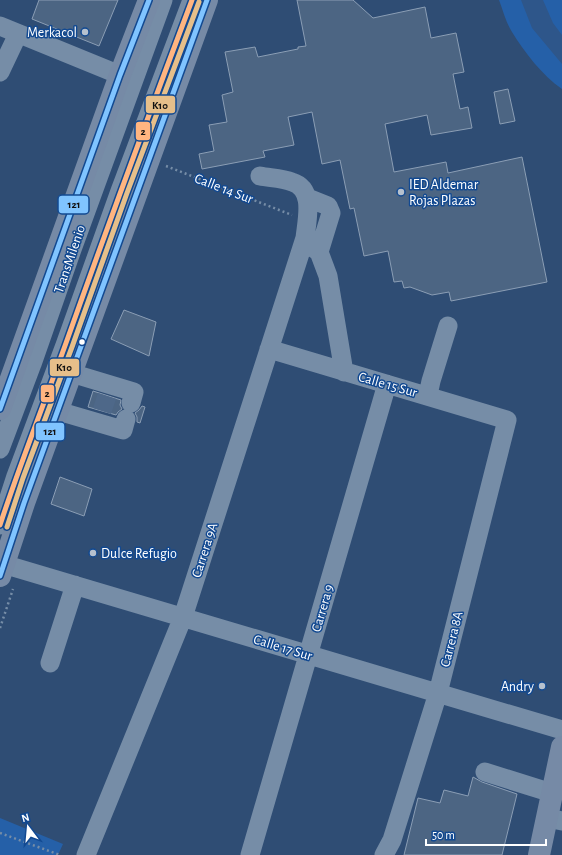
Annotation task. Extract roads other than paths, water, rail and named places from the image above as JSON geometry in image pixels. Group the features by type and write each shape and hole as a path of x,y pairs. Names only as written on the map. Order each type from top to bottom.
{"main road":[{"path":"0,409 120,75 149,0"},
{"path":"1,566 207,0"},
{"path":"538,855 554,820 552,793 562,747"}],"street":[{"name":"TransMilenio","path":"0,449 32,364 162,0"},
{"name":"TransMilenio","path":"0,525 16,476 120,191 192,0"},
{"path":"0,26 120,75"},
{"path":"0,72 18,34"},
{"path":"260,176 293,182 303,190 308,198 328,206 331,213 319,252"},
{"name":"Carrera 9A","path":"86,855 183,617 305,239 308,198"},
{"path":"305,239 319,252 328,276 344,372"},
{"path":"428,395 448,326"},
{"name":"Calle 15 Sur","path":"269,349 344,372 428,395 506,420"},
{"path":"58,411 105,404 134,392 123,430 105,404 72,373"},
{"name":"Carrera 9","path":"250,855 387,384"},
{"name":"Carrera 8A","path":"384,855 392,840 438,693 506,420"},
{"name":"Calle 17 Sur","path":"1,566 75,585 562,730"},
{"path":"50,663 75,585"},
{"path":"485,772 552,793"}],"tunnel":[{"path":"102,411 107,396"}],"place":[{"name":"Merkacol","path":"85,32"},
{"name":"IED Aldemar Rojas Plazas","path":"401,192"},
{"name":"Dulce Refugio","path":"93,553"},
{"name":"Andry","path":"542,686"}]}
